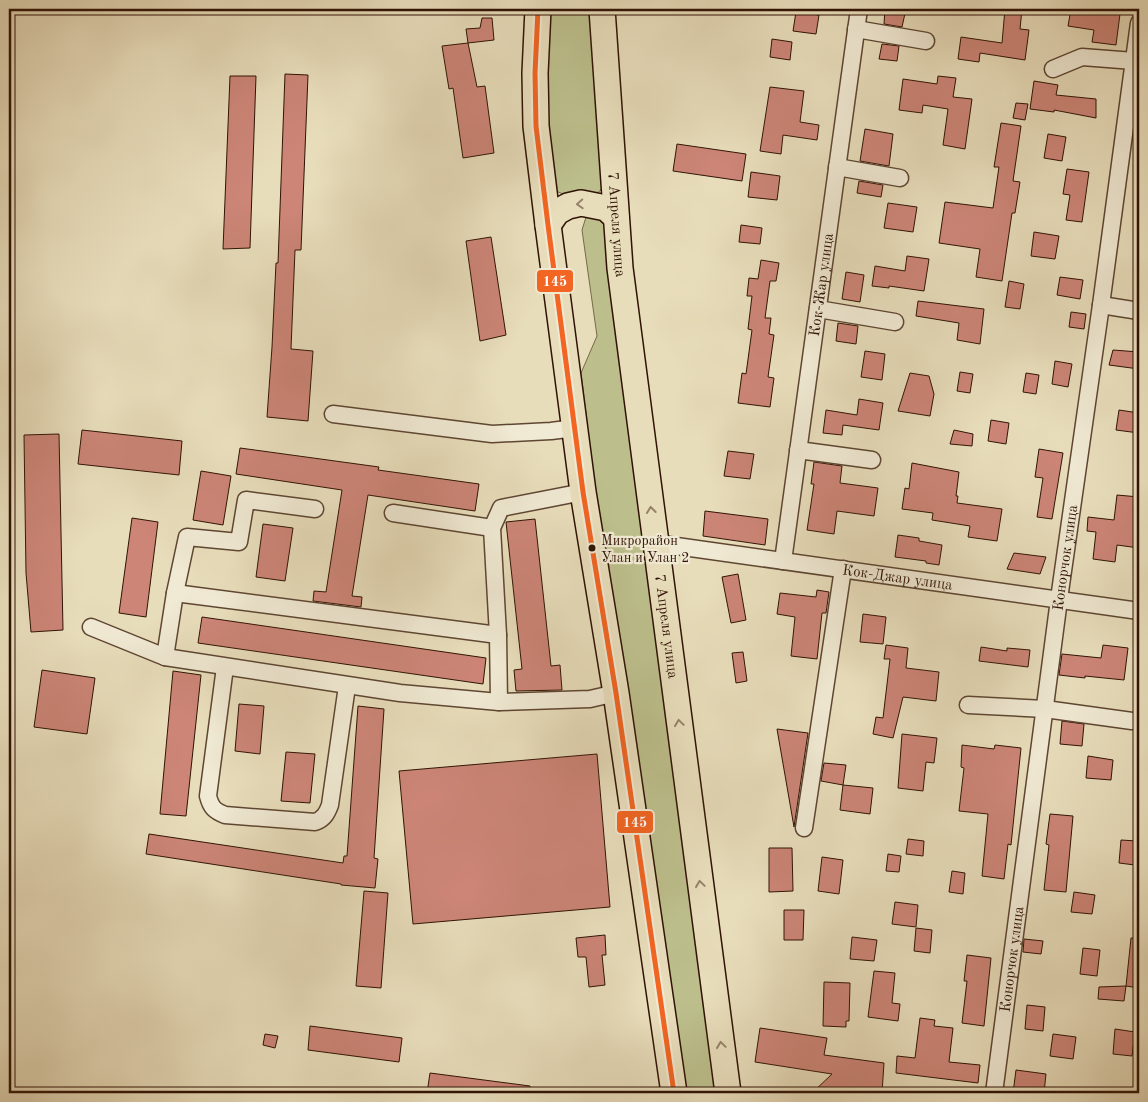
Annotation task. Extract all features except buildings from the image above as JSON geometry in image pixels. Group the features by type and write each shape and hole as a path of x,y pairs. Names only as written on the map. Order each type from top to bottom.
{"main road":[{"path":"538,9 535,73 536,126 548,224 583,492 616,693 674,1093"},
{"name":"7 Апреля улица","path":"602,9 620,268 728,1093"},
{"path":"548,224 557,212 568,206 581,203 606,208 616,217"}],"street":[{"name":"Кок-Жар улица","path":"783,561 859,9"},
{"name":"Конорчок улица","path":"994,1093 1060,599 1135,69 1139,23"},
{"path":"856,29 926,41"},
{"path":"1052,69 1082,57 1135,69"},
{"path":"837,167 900,178"},
{"path":"1101,305 1139,311"},
{"path":"818,309 895,322"},
{"path":"333,414 492,434 575,428"},
{"path":"798,450 872,460"},
{"path":"499,702 498,635 492,528 501,508 583,492"},
{"path":"165,657 187,537 239,542 246,500 315,509"},
{"path":"393,513 492,528"},
{"name":"Кок-Джар улица","path":"655,543 1139,611"},
{"path":"804,828 843,569"},
{"path":"176,593 498,635"},
{"path":"91,627 165,657 400,693 499,702 590,699 616,693"},
{"path":"225,667 208,796 212,808 216,812 225,815 315,822 324,817 330,804 347,686"},
{"path":"968,705 1045,709 1132,720"}],"green space":[{"path":"549,9 594,9 604,180 601,190 589,199 570,197 556,191 548,137 547,49"},
{"path":"595,213 604,221 716,1093 684,1093 599,523 581,373 597,336 582,230 586,217"}],"transit line":[{"name":"145","path":"538,9 535,73 536,126 548,225 583,492 616,693 674,1093"}],"place":[{"name":"Микрорайон Улан и Улан 2","path":"592,548"}]}
